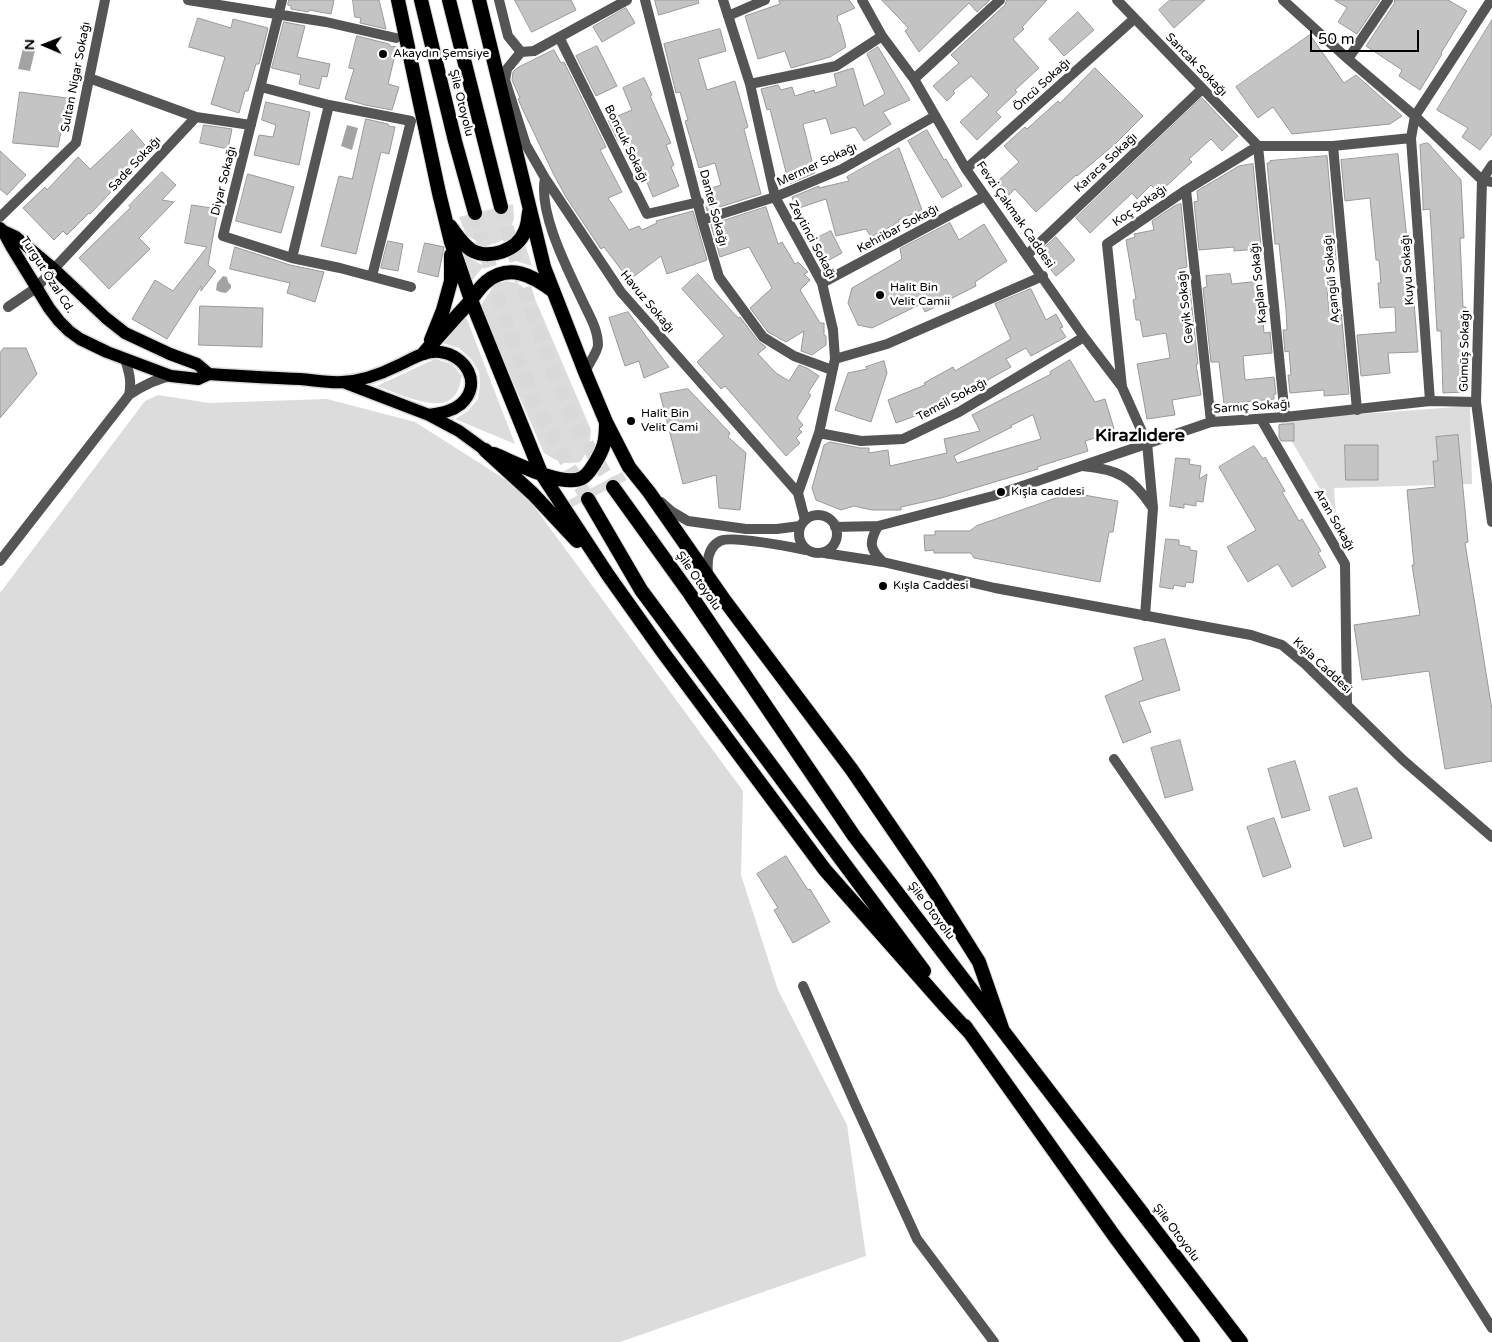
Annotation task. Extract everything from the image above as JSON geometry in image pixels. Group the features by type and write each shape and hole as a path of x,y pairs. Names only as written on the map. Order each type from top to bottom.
{"highway":[{"path":"398,0 451,242 471,300 540,473 608,575 668,659 825,870 969,1032"},
{"name":"Şile Otoyolu","path":"421,0 455,141 475,213"},
{"name":"Şile Otoyolu","path":"450,0 501,207"},
{"path":"479,0 544,267 606,422 629,467 649,492 708,578 852,770 930,884 979,962 1003,1031"},
{"path":"444,211 451,227 465,246 480,254 490,254 499,253 510,248 522,237 528,224 530,206"},
{"path":"424,353 434,332 452,281 451,242"},
{"path":"424,353 487,281 500,274 513,272 530,276 542,282 553,291"},
{"path":"485,450 556,479 567,481 582,478 589,472 603,450 606,422"},
{"path":"485,450 544,504 608,575"},
{"name":"Şile Otoyolu","path":"613,487 690,594 854,836 1241,1342"},
{"path":"588,499 642,590 969,1032 1115,1237 1193,1342"}],"main road":[{"name":"Turgut Özal Cd.","path":"2,229 16,237 54,269 106,318 125,333 197,364 209,374"},
{"name":"Turgut Özal Cd.","path":"2,229 36,288 59,321 80,339 107,352 171,376 198,379 209,374 343,382"},
{"path":"343,382 376,375 424,353 439,352 451,355 464,362 471,375 470,390 462,403 450,412 429,415"},
{"path":"343,382 429,415 459,431 485,450"}],"street":[{"name":"Sultan Nigar Sokağı","path":"0,217 76,143 105,0"},
{"path":"188,0 326,22 396,38"},
{"name":"Diyar Sokağı","path":"282,0 223,236 292,258 340,268 411,287"},
{"path":"499,0 508,36 521,52 534,50 627,0"},
{"name":"Dantel Sokağı","path":"645,0 702,220 719,277 763,337 794,356 832,370"},
{"name":"Zeytinci Sokağı","path":"723,0 750,84 775,198 822,283 833,330 835,359 819,434 798,493"},
{"path":"728,16 765,0"},
{"name":"Fevzi Çakmak Caddesi","path":"862,0 882,36 914,79 966,169 1084,337 1122,387 1147,443 1152,508 1145,616"},
{"path":"914,79 1000,0"},
{"name":"Sancak Sokağı","path":"1117,0 1258,146"},
{"path":"1283,0 1348,60 1415,116 1487,181 1492,165"},
{"path":"1348,60 1388,0"},
{"path":"1415,116 1492,0"},
{"name":"Öncü Sokağı","path":"966,169 1134,19"},
{"path":"750,84 836,66 882,36"},
{"name":"Boncuk Sokağı","path":"559,37 647,214 698,202"},
{"name":"Havuz Sokağı","path":"521,52 507,69 505,80 526,145 545,178 621,292 798,493 803,523"},
{"path":"89,78 196,117 251,125"},
{"path":"261,87 329,105 411,121 372,276"},
{"name":"Karaca Sokağı","path":"1027,255 1202,89"},
{"path":"292,258 329,105"},
{"name":"Mermer Sokağı","path":"702,220 775,198 842,170 935,116"},
{"name":"Kuyu Sokağı","path":"1415,116 1411,138 1430,401"},
{"name":"Sade Sokağı","path":"8,308 36,288 196,117"},
{"path":"1258,146 1333,146 1411,138"},
{"name":"Koç Sokağı","path":"1122,387 1107,244 1186,190 1258,146"},
{"name":"Kaplan Sokağı","path":"1258,146 1285,417"},
{"name":"Açangül Sokağı","path":"1333,146 1357,410"},
{"path":"545,178 546,208 557,242 596,330 598,346 585,372"},
{"name":"Gümüş Sokağı","path":"1487,181 1476,402 1492,522"},
{"name":"Geyik Sokağı","path":"1186,190 1211,422"},
{"name":"Kehribar Sokağı","path":"822,283 985,196"},
{"path":"835,359 887,344 1042,276"},
{"name":"Temsil Sokağı","path":"819,434 861,441 903,439 959,412 1084,337"},
{"path":"124,359 130,375 131,386 129,395"},
{"path":"0,561 129,395 139,388 171,376"},
{"name":"Sarnıç Sokağı","path":"835,527 878,526 994,496 1211,422 1285,417 1430,401 1476,402"},
{"name":"Aran Sokağı","path":"1261,419 1344,564 1347,705"},
{"path":"1082,466 1101,467 1118,473 1139,488 1152,508"},
{"path":"649,492 671,511 688,520 746,529 777,529 803,523 816,515 822,516 832,522 835,527 836,539 830,549 818,554 806,550 801,544 798,532 803,523"},
{"path":"878,526 872,536 872,546 874,554 883,562"},
{"path":"708,578 707,561 712,547 722,539 736,539 806,550"},
{"name":"Kışla Caddesi","path":"824,553 883,562 996,588 1251,635 1282,645 1305,664 1403,760 1492,837"},
{"path":"1114,759 1195,874 1426,1224 1492,1328"},
{"path":"803,986 856,1106 918,1238 994,1342"}],"shaded area":[{"path":"24,44 36,46 30,71 18,69"},
{"path":"347,125 358,128 352,150 341,146"},
{"path":"513,204 514,219 507,238 494,244 478,242 466,235 459,217"},
{"path":"525,244 532,266 510,259"},
{"path":"460,253 484,266 469,284"},
{"path":"223,276 227,277 231,285 231,288 226,293 216,290 217,283"},
{"path":"506,281 517,283 533,294 591,430 589,449 580,462 561,462 544,453 480,307 493,287"},
{"path":"466,317 515,444 455,419 468,411 478,399 480,385 479,372 471,359 459,348 443,343"},
{"path":"435,359 452,364 462,376 457,392 450,400 443,403 424,402 377,386"},
{"path":"158,395 209,403 327,399 415,422 522,490 743,791 741,875 778,990 847,1125 866,1256 620,1342 0,1342 0,593 145,401"},
{"path":"1470,406 1472,484 1334,488 1336,516 1279,420"},
{"path":"622,472 627,480 570,508 567,501"}],"building":[{"path":"289,0 334,0 331,14 291,9 291,6 288,5"},
{"path":"353,0 379,0 386,29 360,23 361,18 355,17"},
{"path":"515,0 571,0 576,10 532,32"},
{"path":"655,0 698,0 699,3 659,15"},
{"path":"779,0 849,0 855,8 837,16 846,47 830,57 791,68 785,51 758,59 745,16 780,4"},
{"path":"882,0 990,0 977,12 969,3 919,52 905,31 908,28"},
{"path":"1007,0 1047,0 1022,27 1024,29 1013,39 1039,68 1015,90 1017,92 996,112 1001,117 977,140 960,122 989,95 971,76 953,91 955,93 947,101 933,86 959,63 951,55 1005,5"},
{"path":"1170,0 1205,0 1174,28 1159,10"},
{"path":"1335,0 1380,0 1357,34 1338,22 1347,8"},
{"path":"1395,0 1448,0 1467,11 1420,90 1399,76 1402,70 1366,46"},
{"path":"626,8 635,23 602,42 593,27"},
{"path":"1078,12 1094,30 1064,56 1049,39"},
{"path":"198,18 231,28 233,19 268,28 259,64 256,64 248,91 245,91 239,113 211,104 225,57 189,47"},
{"path":"1492,20 1492,134 1480,150 1462,137 1468,128 1437,110"},
{"path":"284,22 305,26 297,57 330,64 327,77 322,76 319,89 299,84 301,75 272,68"},
{"path":"720,29 726,51 698,59 707,90 735,81 748,127 744,129 761,194 707,211 706,207 714,205 709,189 721,185 715,163 699,168 685,121 688,120 680,92 676,93 664,44"},
{"path":"1310,35 1344,83 1356,75 1402,116 1390,124 1292,134 1273,107 1258,118 1236,87"},
{"path":"357,36 397,47 388,84 399,87 392,110 345,99 354,69 349,68"},
{"path":"597,46 617,86 596,96 576,56"},
{"path":"878,47 910,100 883,112 891,124 864,141 855,127 831,134 826,118 803,124 815,173 789,184 770,109 767,110 761,89 778,85 781,90 792,87 795,96 814,90 815,93 837,86 834,74 853,68 864,106 885,94 867,54"},
{"path":"554,50 561,63 564,62 606,147 600,150 622,192 608,198 629,230 639,226 642,230 657,223 656,221 693,211 707,260 667,274 661,256 629,280 604,247 601,249 566,197 554,175 518,99 520,98 512,80 513,72 517,68"},
{"path":"1095,68 1143,116 1116,143 1076,175 1036,212 1015,189 1009,195 997,182 1019,162 1004,146 1025,127 1027,129 1058,101 1060,103"},
{"path":"644,78 671,143 666,145 674,165 671,167 679,186 653,197 646,180 639,183 620,140 618,141 608,120 632,110 623,88"},
{"path":"20,92 67,98 58,147 13,143"},
{"path":"1202,98 1238,136 1222,151 1211,139 1189,159 1192,162 1159,193 1151,185 1137,199 1132,193 1090,233 1076,218"},
{"path":"266,102 310,112 299,165 254,155 259,135 273,137 276,125 262,120"},
{"path":"366,119 395,127 389,154 381,152 356,254 321,246 339,176 352,179"},
{"path":"204,125 232,129 228,149 200,143"},
{"path":"132,130 149,150 109,187 112,191 90,214 67,235 63,231 54,240 23,208 45,187 47,190 78,157 90,169"},
{"path":"927,130 962,186 942,198 908,141"},
{"path":"1428,143 1461,180 1464,238 1460,238 1463,307 1466,307 1466,331 1464,331 1465,392 1443,393 1441,331 1437,331 1430,209 1423,210 1420,145"},
{"path":"899,148 922,210 898,220 899,222 871,237 866,229 836,236 826,199 796,209 792,197 819,186 819,188 849,181 847,177"},
{"path":"0,151 26,175 7,195 0,189"},
{"path":"1398,154 1407,239 1409,239 1418,352 1388,353 1390,373 1361,376 1357,335 1396,332 1395,307 1380,308 1378,283 1381,283 1379,260 1376,260 1370,198 1345,201 1341,160"},
{"path":"1327,156 1336,260 1325,261 1329,312 1341,311 1349,394 1324,396 1324,390 1290,393 1288,375 1291,375 1289,351 1285,352 1283,330 1287,330 1286,309 1279,244 1275,244 1267,163 1270,163 1270,161"},
{"path":"1253,164 1261,246 1257,246 1258,249 1234,251 1234,247 1199,250 1194,202 1198,201 1197,191 1239,166"},
{"path":"162,172 176,185 162,200 174,202 139,238 150,249 109,289 79,258 131,207 129,206"},
{"path":"248,174 294,187 281,233 236,221"},
{"path":"1181,204 1187,267 1178,269 1182,291 1190,290 1198,364 1196,364 1201,395 1172,400 1175,415 1147,419 1137,364 1170,358 1166,333 1143,337 1140,320 1136,320 1133,300 1136,299 1126,240 1135,237 1134,234 1154,230 1152,221 1176,205"},
{"path":"192,205 218,209 208,265 216,271 201,291 201,286 167,339 132,319 155,280 173,291 207,247 185,243"},
{"path":"766,207 778,244 782,242 795,264 798,262 808,272 804,274 810,280 800,290 820,323 824,323 826,345 812,355 801,351 804,331 786,342 768,332 750,308 772,288 749,247 720,257 711,225"},
{"path":"950,223 959,240 984,224 1007,261 975,282 976,286 925,312 921,304 872,328 858,325 848,303 852,288 902,259 900,249"},
{"path":"831,231 842,253 822,264 811,241"},
{"path":"1056,237 1075,260 1056,276 1038,254"},
{"path":"388,241 403,244 398,271 381,268"},
{"path":"425,243 444,247 438,277 418,272"},
{"path":"235,247 290,265 324,272 315,302 287,293 290,283 230,269"},
{"path":"698,274 738,318 740,317 758,341 766,347 758,354 776,373 789,381 799,365 819,376 808,393 811,395 797,418 803,425 799,429 802,432 796,438 800,443 786,456 725,386 721,389 697,362 724,336 682,289"},
{"path":"1230,274 1232,284 1260,281 1264,333 1270,332 1272,353 1243,356 1245,380 1274,377 1276,394 1274,394 1274,399 1224,404 1219,362 1211,362 1203,288 1207,287 1206,276"},
{"path":"1031,289 1046,320 1056,314 1063,327 1060,328 1066,337 1031,356 1026,348 1006,359 1011,367 937,408 896,423 888,400 925,385 924,383 953,367 955,371 1011,339 995,304"},
{"path":"200,306 263,308 262,347 199,345"},
{"path":"628,312 669,367 644,378 639,361 625,366 609,318"},
{"path":"4,348 26,348 37,374 0,418 0,353"},
{"path":"1070,360 1095,402 1105,399 1115,432 1085,441 1088,451 1037,467 1038,469 941,498 901,507 901,510 872,510 854,506 841,510 816,500 812,488 824,445 830,442 869,448 869,453 888,450 890,466 947,453 944,439 980,431 972,415 1051,374 1050,372","holes":["1033,415 1041,439 957,463 954,456"]},
{"path":"884,361 887,373 871,422 835,410 848,373 867,369 866,367"},
{"path":"688,389 730,433 728,437 746,453 740,510 719,508 716,475 683,484 660,394"},
{"path":"1294,424 1294,441 1281,441 1279,425"},
{"path":"1458,435 1468,542 1465,543 1492,710 1492,761 1445,769 1429,671 1362,680 1354,625 1420,615 1412,565 1414,565 1407,490 1435,487 1433,461 1438,461 1436,437"},
{"path":"1345,445 1378,445 1378,480 1346,480"},
{"path":"1254,446 1263,459 1265,457 1285,491 1282,492 1299,521 1302,519 1321,551 1318,553 1326,567 1292,587 1278,564 1248,582 1227,547 1256,530 1219,467"},
{"path":"1176,458 1190,459 1189,464 1201,466 1199,479 1207,474 1203,502 1196,501 1196,506 1184,504 1184,508 1170,506"},
{"path":"1071,493 1084,498 1084,495 1118,501 1113,532 1109,532 1100,582 974,558 971,553 934,553 934,550 925,551 924,535 935,535 935,531 970,531 976,526"},
{"path":"1166,539 1179,540 1179,545 1190,547 1190,550 1197,551 1193,583 1186,582 1185,587 1174,585 1173,589 1160,587"},
{"path":"1165,639 1180,690 1139,702 1151,732 1123,743 1105,696 1143,680 1134,648"},
{"path":"1180,740 1193,790 1165,798 1151,748"},
{"path":"1295,761 1310,810 1282,818 1268,769"},
{"path":"1357,788 1372,838 1344,847 1329,797"},
{"path":"1274,818 1291,867 1263,877 1247,827"},
{"path":"786,856 808,890 810,889 830,922 793,943 774,910 778,908 757,874"}],"tunnel":[{"path":"501,207 525,291 554,374 578,427 613,487"},
{"path":"475,213 513,345 527,381 551,433 588,499"}],"place":[{"name":"Akaydın Şemsiye","path":"383,54"},
{"name":"Halit Bin Velit Camii","path":"880,295"},
{"name":"Halit Bin Velit Cami","path":"631,421"},
{"name":"Kışla caddesi","path":"1001,492"},
{"name":"Kışla Caddesi","path":"883,586"}],"district":[{"name":"Kirazlıdere","path":"1140,436"}]}
